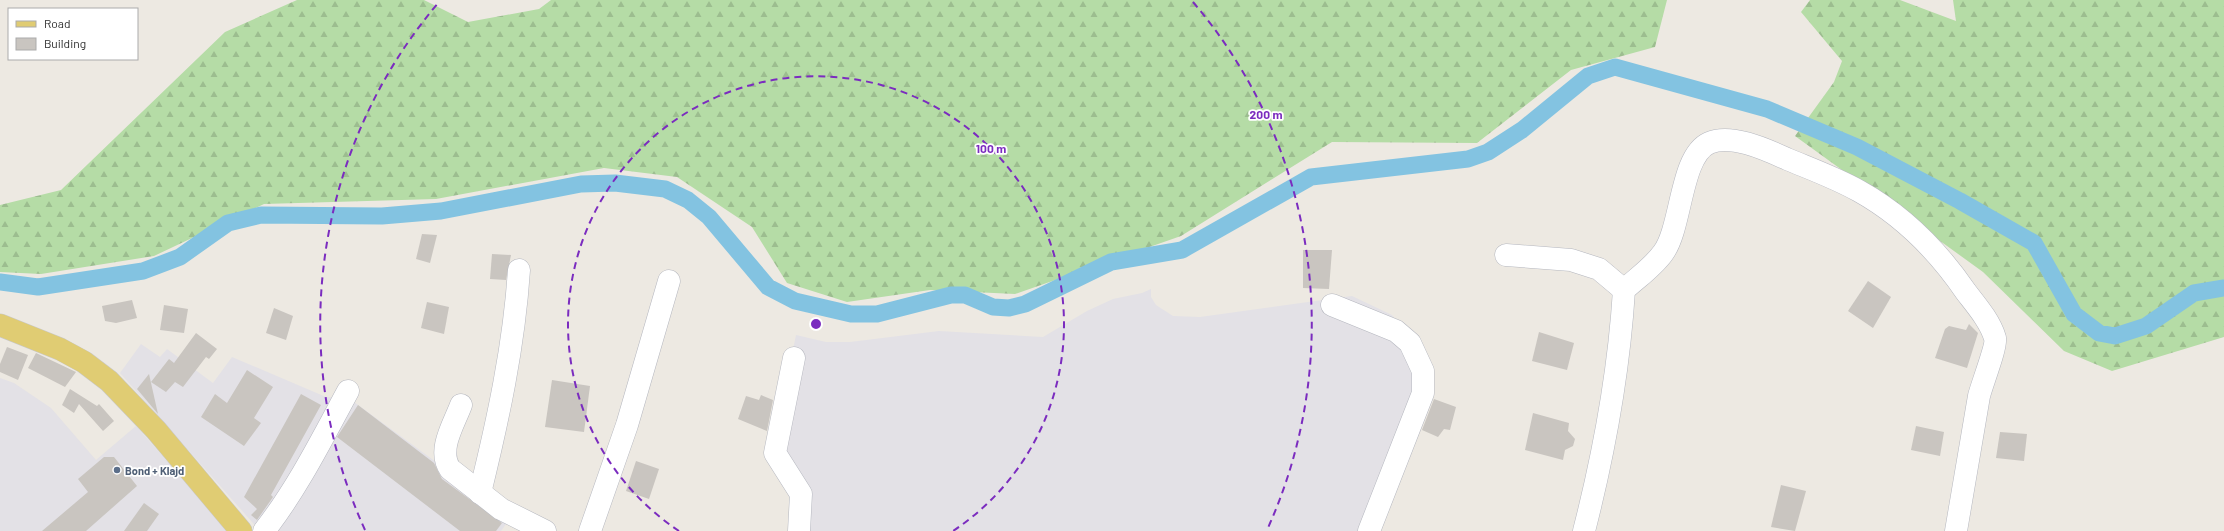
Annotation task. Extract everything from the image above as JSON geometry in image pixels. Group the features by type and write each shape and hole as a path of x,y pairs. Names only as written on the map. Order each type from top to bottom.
{"main road":[{"path":"0,325 60,349 84,362 108,381 156,430 241,531"}],"street":[{"path":"1584,531 1605,434 1620,338 1624,290 1664,252 1694,157 1710,142 1724,141 1753,144 1858,190 1881,204 1903,221 1946,264 1989,327 1995,339 1994,350 1983,377 1979,396 1956,531"},
{"path":"1506,255 1572,260 1599,269 1624,290"},
{"path":"480,493 507,371 516,310 519,270"},
{"path":"590,531 627,425 669,281"},
{"path":"1332,305 1396,331 1410,343 1423,371 1423,393 1369,531"},
{"path":"794,358 775,453 802,494 799,531"},
{"path":"264,531 280,511 348,391"},
{"path":"461,405 444,457 450,469 501,509 545,531"}],"shaded area":[{"path":"1151,289 1151,297 1156,305 1173,316 1200,317 1352,296 1392,315 1413,341 1421,386 1365,531 790,531 793,509 789,486 771,457 796,335 826,342 850,342 939,331 1043,337 1087,311 1113,299 1142,293"},
{"path":"141,344 160,357 167,349 213,383 232,357 326,397 350,399 511,517 501,531 260,531 120,373"},
{"path":"0,378 14,383 51,408 96,460 136,426 228,531 0,531"}],"green space":[{"path":"297,0 424,0 468,22 539,9 551,0 1667,0 1655,47 1571,70 1477,143 1332,142 1181,236 1015,294 930,290 847,302 787,283 752,227 677,177 604,168 436,199 264,204 154,256 41,274 0,272 0,205 61,190 225,32"},
{"path":"1810,0 1900,0 1956,21 1953,0 2224,0 2224,337 2112,371 2064,351 1983,272 1795,136 1834,82 1842,61 1801,12"}],"building":[{"path":"422,234 437,235 430,263 416,259"},
{"path":"1303,250 1332,250 1329,289 1303,288"},
{"path":"492,254 511,255 506,280 490,279"},
{"path":"1868,281 1891,297 1873,328 1848,311"},
{"path":"132,300 137,318 116,323 105,321 102,306"},
{"path":"427,302 449,307 444,334 421,328"},
{"path":"164,305 188,309 184,333 160,330"},
{"path":"274,308 293,316 286,340 266,333"},
{"path":"1969,324 1978,333 1967,368 1935,358 1945,329 1949,326 1966,330"},
{"path":"1539,332 1574,343 1567,370 1532,361"},
{"path":"196,333 217,349 209,359 206,357 183,387 175,382 166,392 151,382 169,359 174,363"},
{"path":"7,347 28,355 18,380 0,372 0,364"},
{"path":"36,353 76,372 65,387 28,368"},
{"path":"247,370 273,387 254,418 261,423 244,446 201,417 215,394 227,403"},
{"path":"149,374 158,414 137,389"},
{"path":"552,380 590,386 584,432 545,427"},
{"path":"70,389 97,406 99,404 114,421 103,431 79,404 74,413 62,405"},
{"path":"301,394 321,405 271,495 273,497 257,520 251,515 257,509 244,497"},
{"path":"761,395 773,400 767,431 738,419 746,396 759,400"},
{"path":"1434,399 1456,407 1450,430 1444,429 1438,437 1422,430"},
{"path":"358,405 434,463 442,479 502,523 496,531 460,531 337,437"},
{"path":"1533,413 1569,423 1568,431 1575,439 1573,446 1565,450 1563,460 1525,450"},
{"path":"1916,426 1944,432 1940,456 1911,450"},
{"path":"2000,432 2027,434 2024,461 1996,458"},
{"path":"104,457 114,457 137,486 86,531 42,531 88,492 78,479"},
{"path":"636,461 659,469 649,499 626,491"},
{"path":"1781,485 1806,491 1795,531 1771,527"},
{"path":"144,503 159,514 147,531 124,531"}],"waterway":[{"path":"0,282 38,287 143,271 180,257 228,223 261,215 382,216 441,211 581,184 615,183 665,189 688,200 709,217 768,287 795,301 851,314 877,314 951,295 965,295 993,307 1009,308 1025,304 1111,262 1182,250 1311,177 1468,159 1488,152 1522,130 1588,76 1615,67 1767,109 1857,147 1960,201 2034,243 2074,314 2099,333 2115,336 2146,326 2194,293 2224,288"}],"place":[{"name":"Bond + Klajd","path":"117,470"}]}
